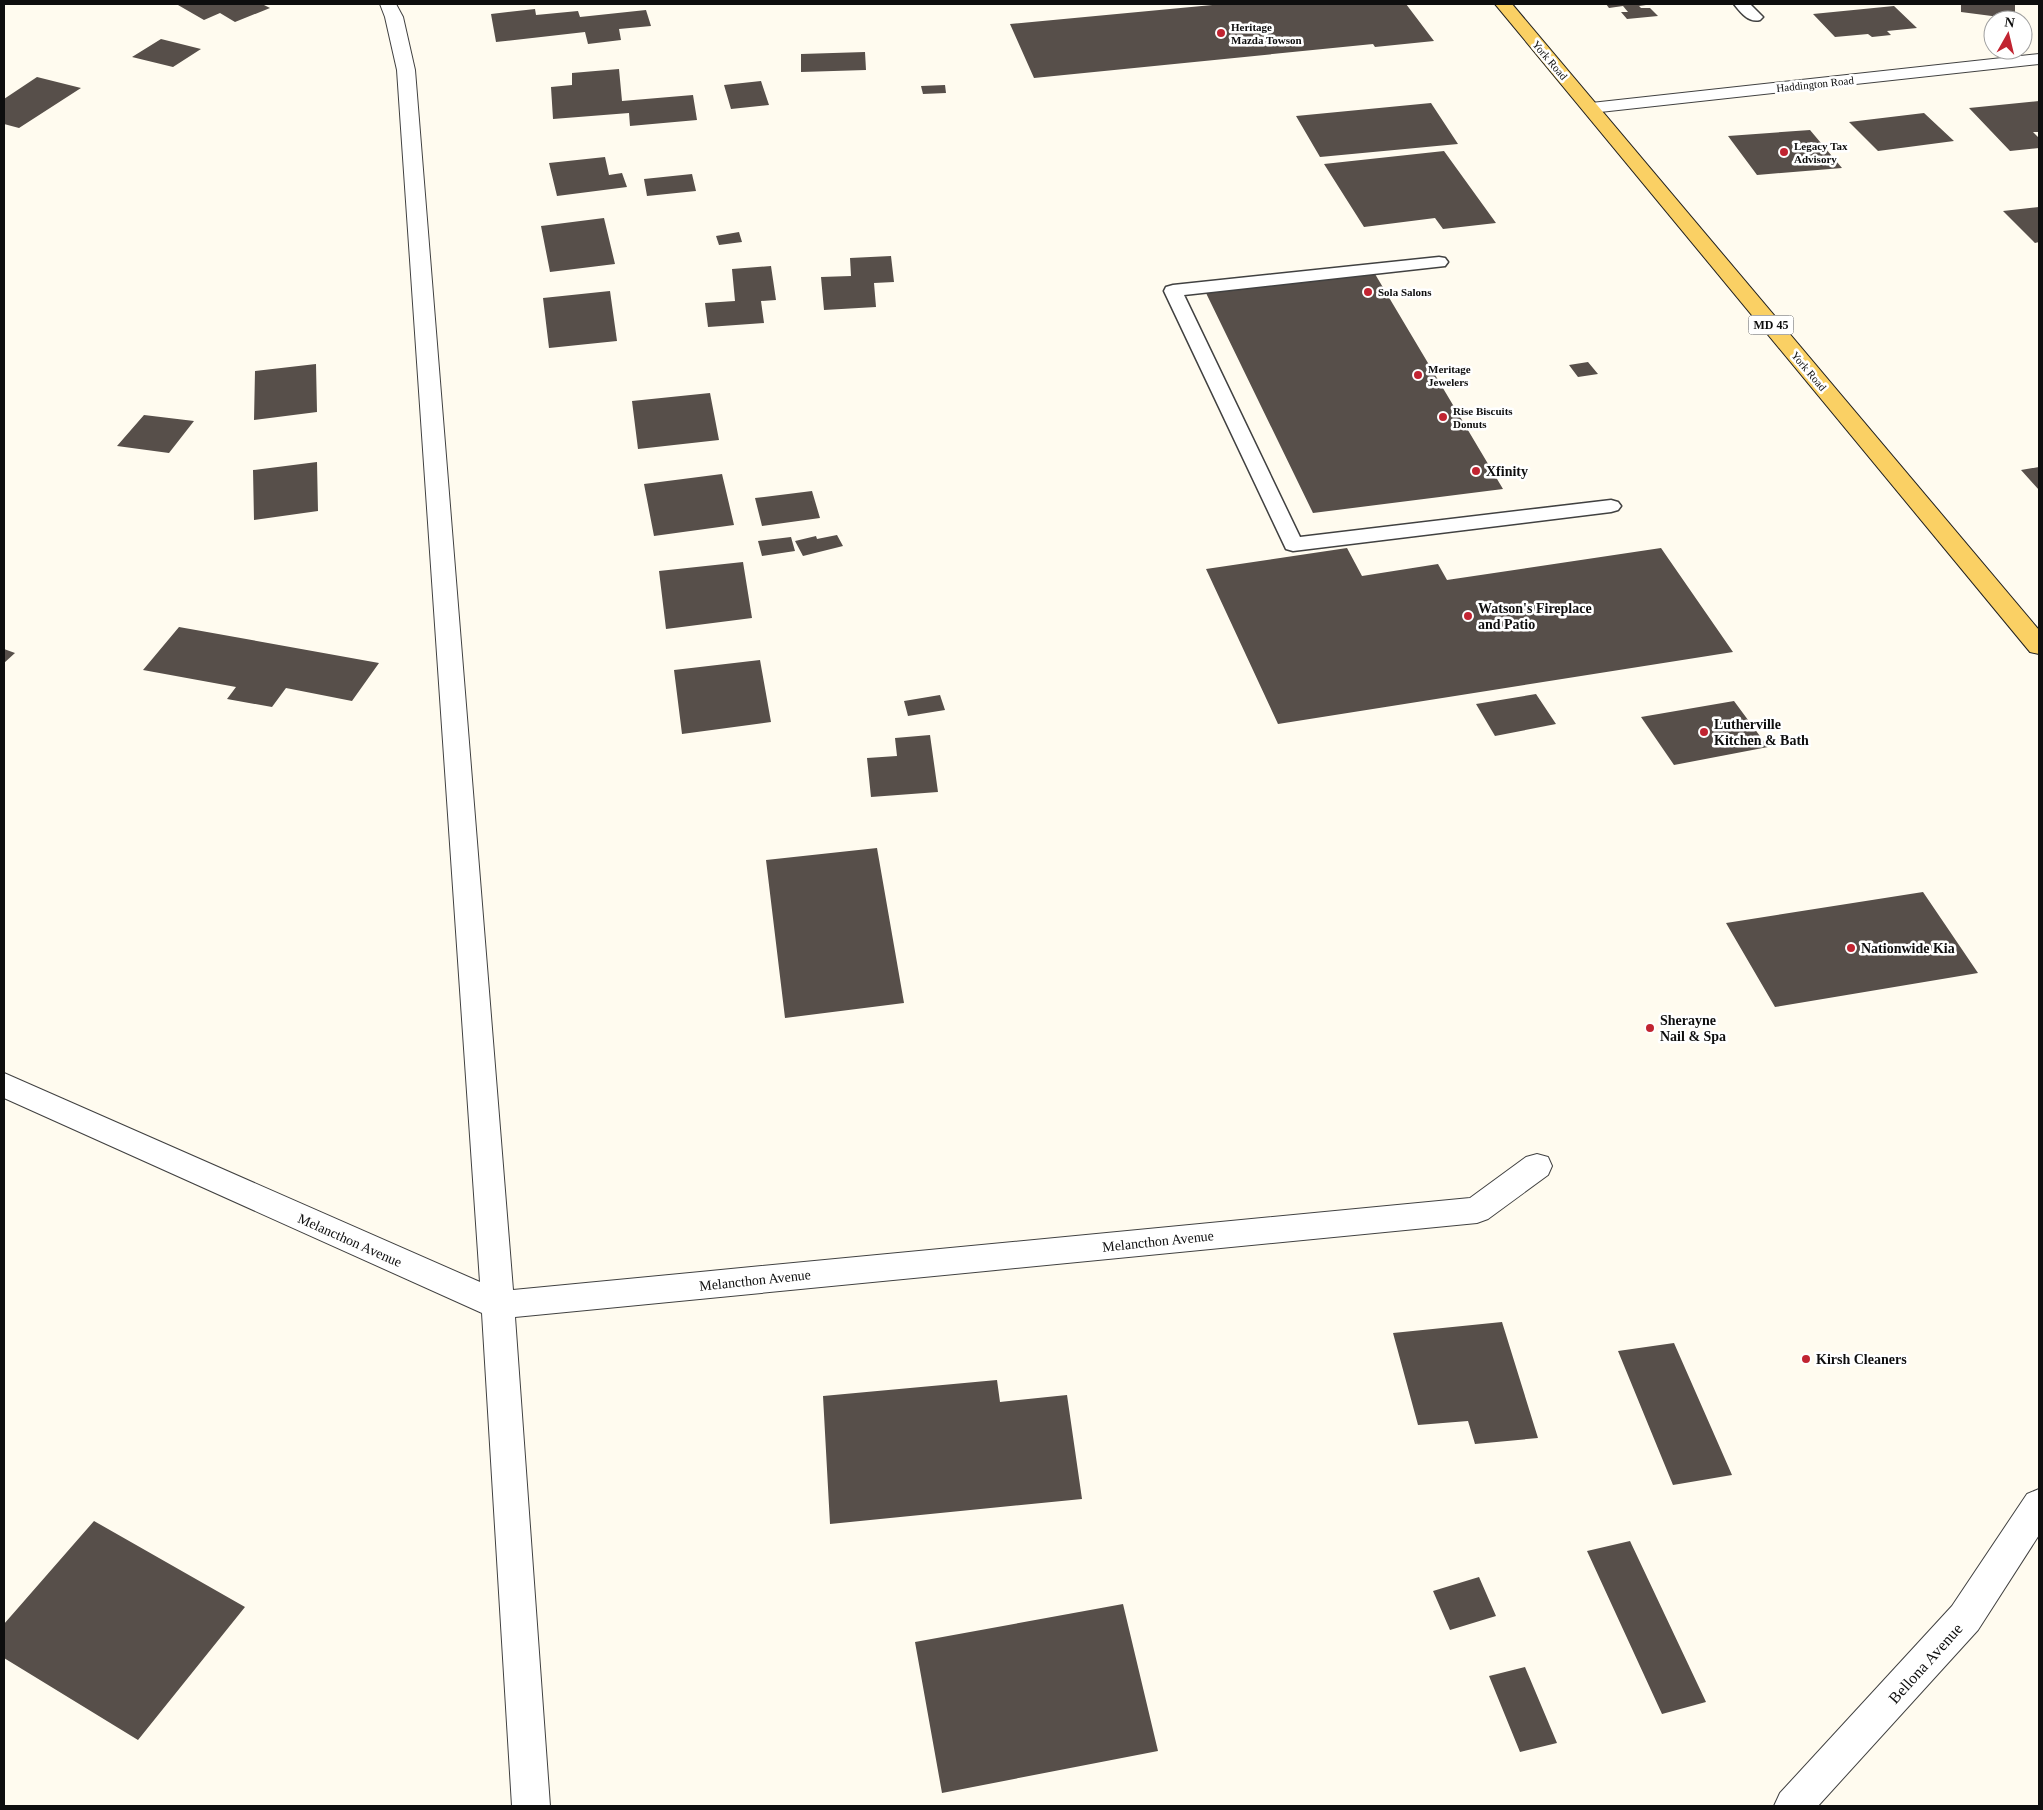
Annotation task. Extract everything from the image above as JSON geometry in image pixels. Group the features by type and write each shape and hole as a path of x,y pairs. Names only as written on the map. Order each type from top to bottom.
{"main road":[{"name":"York Road","path":"1503,4 2039,646"}],"street":[{"path":"388,4 394,17 406,70 498,1306 531,1806"},
{"name":"Haddington Road","path":"1590,108 2039,60"},
{"name":"Melancthon Avenue","path":"4,1084 498,1306 1477,1210 1537,1166"},
{"name":"Bellona Avenue","path":"1793,1806 1966,1618 2039,1505"}],"lane":[{"path":"1742,4 1755,17"},
{"path":"1440,262 1173,291 1293,544 1612,506"}],"building":[{"path":"262,4 270,8 235,22 220,13 204,20 178,5"},
{"name":"Heritage Mazda Towson","path":"1223,4 1406,4 1434,41 1375,47 1373,44 1034,78 1010,24"},
{"path":"1606,4 1653,4 1639,6 1641,8 1650,8 1658,16 1627,19 1621,12 1628,12 1623,6 1609,8"},
{"path":"1961,4 2015,4 2015,10 1983,10 1983,15 1961,12"},
{"path":"1894,6 1917,28 1887,31 1891,35 1872,37 1868,34 1835,37 1813,14"},
{"path":"535,9 536,15 578,11 580,17 646,10 651,26 619,29 621,40 588,44 585,32 496,42 491,14"},
{"path":"161,39 201,49 173,67 132,57"},
{"path":"865,52 866,70 801,72 801,54"},
{"path":"619,69 622,101 693,95 697,120 630,126 629,113 553,119 551,87 572,85 572,73"},
{"path":"37,77 81,88 19,128 4,124 4,99"},
{"path":"761,81 769,105 731,109 724,85"},
{"path":"945,85 946,93 923,94 921,86"},
{"path":"2039,101 2039,132 2033,132 2039,138 2039,148 2010,151 1969,108"},
{"path":"1431,103 1458,144 1320,157 1296,116"},
{"path":"1924,113 1954,141 1878,151 1849,122"},
{"name":"Legacy Tax Advisory","path":"1810,130 1842,168 1757,175 1728,136"},
{"path":"1444,151 1496,223 1443,229 1435,218 1364,227 1324,164"},
{"path":"605,157 609,175 622,173 627,187 557,196 549,163"},
{"path":"692,174 696,191 647,196 644,179"},
{"path":"2039,207 2039,242 2035,243 2003,211"},
{"path":"604,218 615,264 550,272 541,226"},
{"path":"739,232 742,242 719,245 716,236"},
{"path":"891,256 894,282 874,283 876,307 824,310 821,277 851,276 850,258"},
{"path":"771,266 776,300 761,301 764,323 708,327 705,303 735,301 732,269"},
{"path":"1375,274 1503,489 1313,513 1206,293"},
{"path":"610,291 617,341 549,348 543,298"},
{"path":"1588,362 1598,374 1578,377 1569,365"},
{"path":"316,364 317,412 254,420 255,371"},
{"path":"710,393 719,440 638,449 632,401"},
{"path":"144,415 194,421 169,453 117,446"},
{"path":"317,462 318,511 254,520 253,470"},
{"path":"2039,467 2039,490 2021,470"},
{"path":"722,474 734,525 654,536 644,484"},
{"path":"812,491 820,518 762,526 755,498"},
{"path":"837,535 843,546 803,556 795,541 816,536 817,539"},
{"path":"791,537 795,551 762,556 758,541"},
{"name":"Watson's Fireplace and Patio","path":"1347,548 1362,576 1438,564 1447,580 1661,548 1733,652 1278,724 1206,569"},
{"path":"743,562 752,618 666,629 659,571"},
{"path":"179,627 379,663 352,701 286,688 272,707 227,699 236,687 143,670"},
{"path":"4,649 15,653 4,663"},
{"path":"760,660 771,722 682,734 674,670"},
{"path":"1536,694 1556,724 1495,736 1476,704"},
{"path":"940,695 945,710 908,716 904,701"},
{"name":"Lutherville Kitchen & Bath","path":"1734,701 1768,747 1674,765 1641,717"},
{"path":"930,735 938,792 871,797 867,758 897,756 895,738"},
{"path":"877,848 904,1003 785,1018 766,860"},
{"name":"Nationwide Kia","path":"1923,892 1978,973 1775,1007 1726,923"},
{"path":"1502,1322 1538,1438 1475,1444 1468,1421 1418,1425 1393,1333"},
{"path":"1674,1343 1732,1475 1673,1485 1618,1351"},
{"path":"997,1380 1000,1402 1067,1395 1082,1499 830,1524 823,1396"},
{"path":"94,1521 245,1607 138,1740 4,1658 4,1624"},
{"path":"1630,1541 1706,1702 1662,1714 1587,1551"},
{"path":"1479,1577 1496,1616 1450,1630 1433,1591"},
{"path":"1123,1604 1158,1751 942,1793 915,1642"},
{"path":"1525,1667 1557,1743 1520,1752 1489,1676"}],"place":[{"name":"Heritage Mazda Towson","path":"1221,33"},
{"name":"Legacy Tax Advisory","path":"1784,152"},
{"name":"Sola Salons","path":"1368,292"},
{"name":"Meritage Jewelers","path":"1418,375"},
{"name":"Rise Biscuits Donuts","path":"1443,417"},
{"name":"Xfinity","path":"1476,471"},
{"name":"Watson's Fireplace and Patio","path":"1468,616"},
{"name":"Lutherville Kitchen & Bath","path":"1704,732"},
{"name":"Nationwide Kia","path":"1851,948"},
{"name":"Sherayne Nail & Spa","path":"1650,1028"},
{"name":"Kirsh Cleaners","path":"1806,1359"}]}
